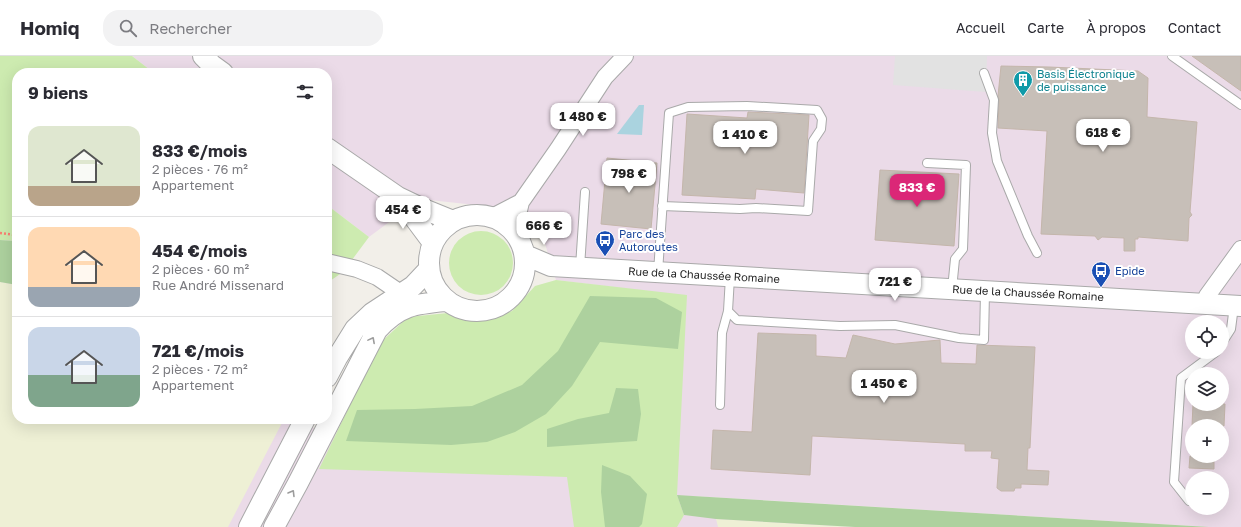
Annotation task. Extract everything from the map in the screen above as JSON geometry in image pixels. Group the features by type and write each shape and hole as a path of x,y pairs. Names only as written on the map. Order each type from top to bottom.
{"street":[{"path":"203,56 216,68"},
{"path":"514,232 521,202 558,149 605,76 625,56"},
{"path":"332,151 398,197 452,221"},
{"path":"398,197 433,243"},
{"path":"492,217 521,202"},
{"path":"472,215 492,217 505,224 514,232 521,243 525,255 525,268 521,282 514,294 502,304 489,310 474,311 460,308 447,301 438,292 432,281 429,269 429,256 433,243 441,231 452,221 472,215"},
{"path":"1206,304 1207,296 1241,249"},
{"name":"Rue de la Chaussée Romaine","path":"525,255 551,266 1237,305"},
{"path":"332,263 356,269 377,277 402,294"},
{"path":"521,282 551,266"},
{"path":"332,368 355,329 372,313 413,286 429,269"},
{"path":"332,416 377,330 388,319 405,308 424,303 447,301"},
{"path":"337,358 356,368"},
{"path":"249,527 302,424"},
{"path":"274,527 328,424"}],"lane":[{"path":"1172,56 1241,105"},
{"path":"984,73 994,100 992,133 997,161 1028,236 1037,252"},
{"path":"658,272 662,206 669,112 688,107 725,106 817,110 822,119 821,130 813,141 808,211 756,208 740,209 662,206"},
{"path":"927,163 966,165 963,249 955,260 952,289"},
{"path":"580,268 585,192"},
{"path":"720,405 722,333 728,311 730,276"},
{"path":"728,311 737,320 840,326 895,325 959,338 984,340 985,291"},
{"path":"1229,332 1237,305"},
{"path":"1185,496 1174,482 1181,378 1207,359"}],"path":[{"path":"0,234 12,235"}],"shaded area":[{"path":"132,56 1241,56 1241,527 1209,527 694,496 684,515 855,527 0,527 0,282 12,284 12,424 303,424 343,439 687,296 556,280 537,217 485,206 420,199 369,237 332,209 332,68 148,68"},
{"path":"895,56 987,56 986,92 893,85"}],"green space":[{"path":"0,56 132,56 148,68 12,68 12,241 0,240"},
{"path":"332,209 369,237 343,272 332,280"},
{"path":"481,231 499,237 507,245 513,263 507,281 499,289 481,295 463,289 455,281 449,263 455,245 463,237"},
{"path":"0,240 12,241 12,284 0,282"},
{"path":"556,280 687,295 677,495 684,515 677,527 574,527 567,477 319,469 380,343 408,317 448,313 477,321 512,311 535,286"},
{"path":"0,282 12,284 12,424 281,424 228,527 0,527"},
{"path":"590,296 656,298 682,312 678,349 600,342 572,386 546,414 515,432 487,442 451,445 346,441 357,410 472,406 522,385 558,351"},
{"path":"616,388 638,389 641,414 637,441 547,447 547,429 578,419 609,413"},
{"path":"602,465 630,476 647,494 642,524 639,527 605,527 601,492"},
{"path":"677,495 1209,527 855,527 716,519 684,515"},
{"path":"716,519 855,527 718,527"}],"water":[{"path":"639,105 644,105 642,135 617,134"}],"building":[{"path":"1192,56 1241,56 1241,91"},
{"path":"1001,66 1138,71 1148,78 1147,117 1197,122 1190,212 1192,215 1189,218 1188,241 1138,237 1138,239 1135,239 1135,251 1124,251 1124,238 1102,237 1098,240 1095,236 1041,234 1047,131 998,128 998,96"},
{"path":"748,112 809,115 804,193 756,189 755,199 682,195 687,114 747,118"},
{"path":"607,158 657,163 651,229 601,224"},
{"path":"880,170 959,174 954,246 875,240"},
{"path":"758,333 816,335 816,356 846,358 853,335 895,344 940,340 941,363 976,364 977,345 1035,347 1030,448 1028,448 1027,470 1049,471 1048,485 1021,484 1021,488 1015,488 1014,491 1001,491 997,488 999,459 991,458 992,451 965,451 965,444 812,436 810,475 711,469 713,430 752,432"},
{"path":"1193,411 1225,411 1224,419 1192,419"},
{"path":"1189,463 1214,463 1214,469 1189,468"}],"place":[{"name":"Basis Électronique de puissance","path":"1023,97"},
{"name":"Parc des Autoroutes","path":"605,257"},
{"name":"Epide","path":"1101,288"}]}
